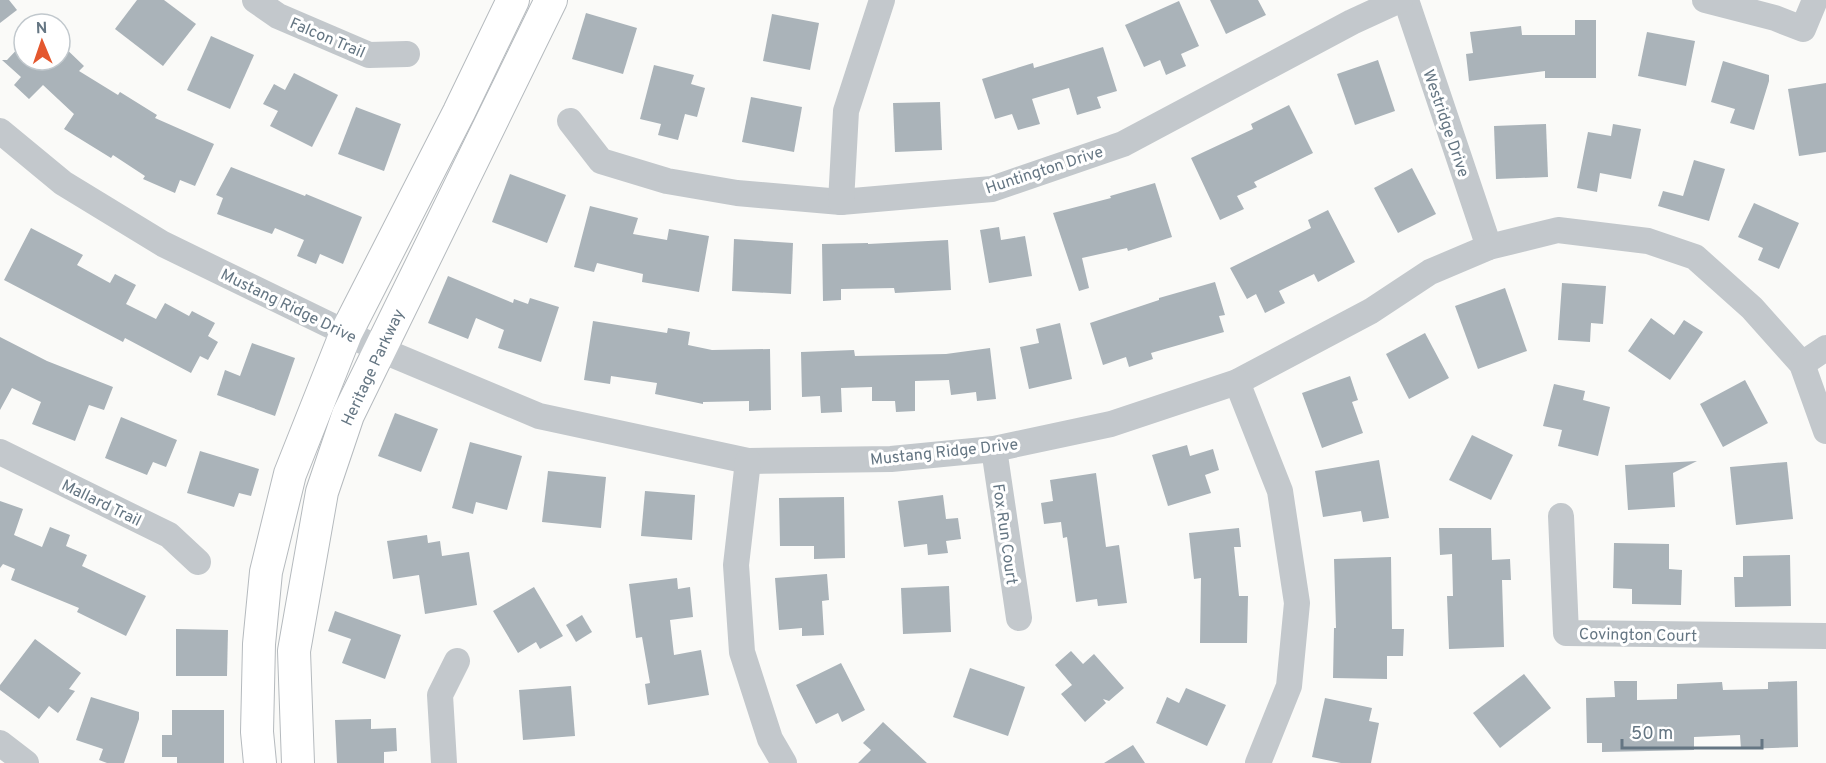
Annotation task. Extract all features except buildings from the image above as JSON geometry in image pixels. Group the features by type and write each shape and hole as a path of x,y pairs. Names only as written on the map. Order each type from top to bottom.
{"main road":[{"name":"Heritage Parkway","path":"260,763 256,732 259,644 266,572 291,474 346,333 459,112 513,0"},
{"name":"Heritage Parkway","path":"298,763 294,651 322,492 348,415 551,0"}],"street":[{"name":"Falcon Trail","path":"255,0 278,16 369,56 407,54"},
{"path":"841,202 846,111 882,0"},
{"name":"Huntington Drive","path":"570,121 601,161 667,181 737,193 841,202 992,189 1123,144 1332,32 1400,0"},
{"name":"Westridge Drive","path":"1406,0 1489,247"},
{"path":"1705,0 1803,28 1815,0"},
{"name":"Mustang Ridge Drive","path":"0,131 63,183 163,243 379,349 539,416 748,461 891,459 994,449 1111,424 1237,382 1371,311 1430,272 1489,247 1558,230 1648,241 1695,257 1752,308 1802,364 1826,431"},
{"path":"1802,364 1826,348"},
{"path":"1237,382 1280,491 1297,603 1289,686 1258,763"},
{"name":"Fox Run Court","path":"994,449 1019,618"},
{"name":"Mallard Trail","path":"0,452 169,535 198,562"},
{"path":"748,461 736,565 742,652 770,739 784,763"},
{"name":"Covington Court","path":"1562,516 1566,633 1826,636"},
{"path":"444,763 440,695 458,662"},
{"path":"0,742 26,763"}]}
